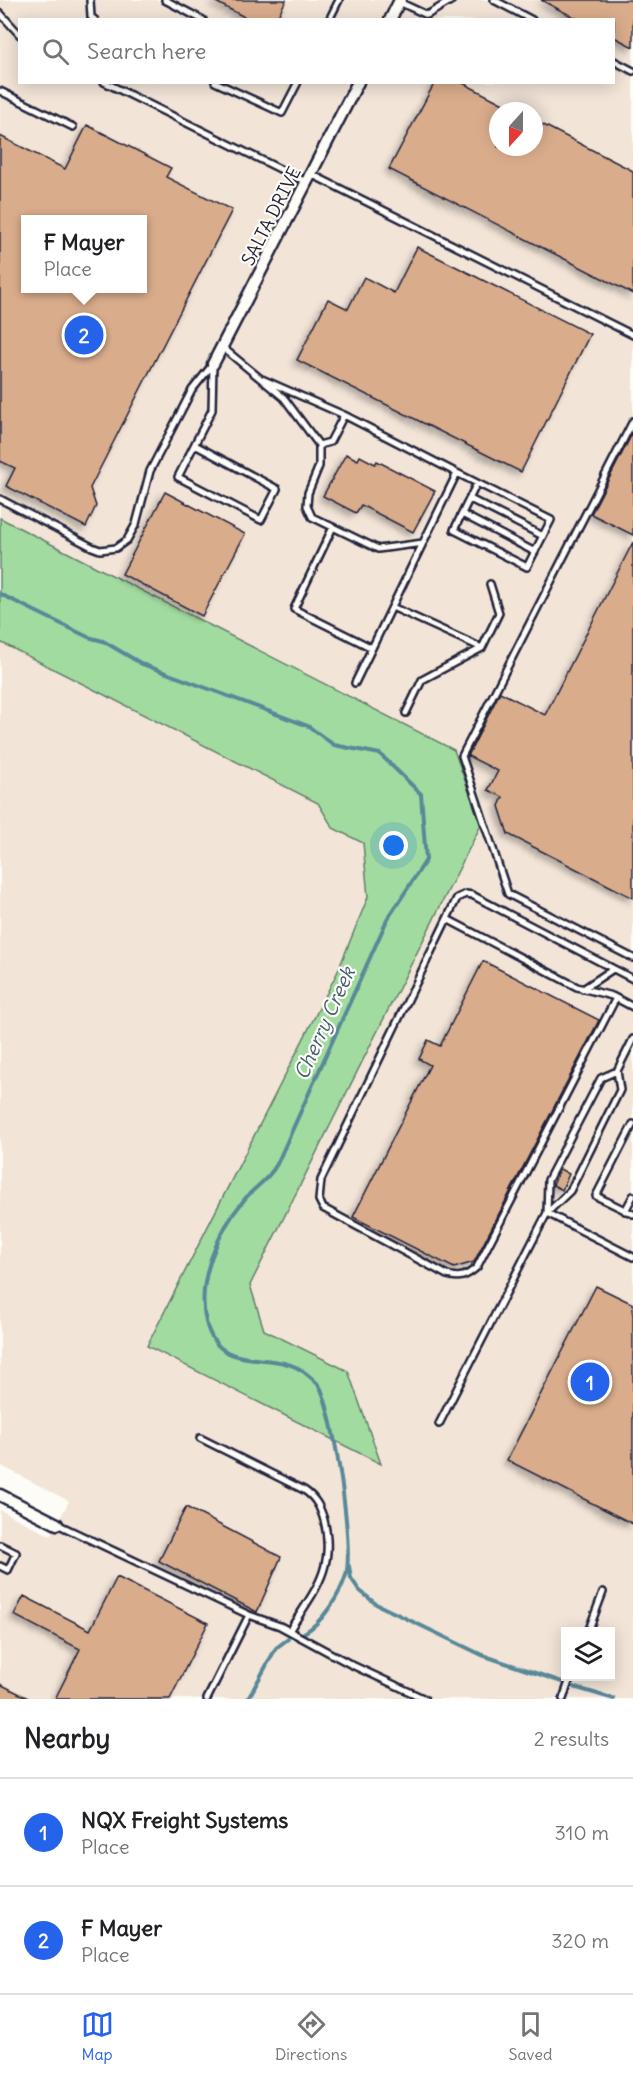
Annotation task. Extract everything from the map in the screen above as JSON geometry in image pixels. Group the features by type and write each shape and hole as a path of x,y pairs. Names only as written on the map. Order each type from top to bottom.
{"street":[{"path":"391,18 400,1"},
{"name":"SALTA DRIVE","path":"213,364 357,84"},
{"path":"0,1495 57,1524"}],"lane":[{"path":"90,0 92,18"},
{"path":"165,0 199,18"},
{"path":"330,18 339,0"},
{"path":"400,1 427,15 452,0"},
{"path":"494,0 528,18"},
{"path":"0,13 18,32"},
{"path":"615,62 633,71"},
{"path":"108,84 633,335"},
{"path":"219,84 282,113 297,84"},
{"path":"0,91 73,127"},
{"path":"222,347 284,398 319,445 319,466 308,493 307,506 312,517 378,549 423,543"},
{"path":"195,445 277,489 261,520 178,477 212,410 213,364"},
{"path":"0,499 92,547 100,550 116,548 127,540 136,524 150,471 192,390 213,364"},
{"path":"262,379 344,415 551,520 527,567 454,530 477,483"},
{"path":"319,445 330,442 344,415"},
{"path":"633,421 462,756 508,894 633,958"},
{"path":"356,683 457,473"},
{"path":"470,499 543,536"},
{"path":"462,514 535,552"},
{"path":"333,527 294,609 372,648"},
{"path":"406,713 422,680 482,648 499,613 490,584"},
{"path":"392,607 482,648"},
{"path":"616,998 477,1267 463,1277 447,1275 330,1214 319,1200 321,1180 457,898 472,895 633,979"},
{"path":"447,919 583,989 616,998 633,1007"},
{"path":"583,989 613,969"},
{"path":"439,1424 547,1213 570,1191 620,1090 617,1071 633,1039"},
{"path":"547,1213 548,1180 601,1078 617,1071"},
{"path":"633,1124 596,1196 633,1214"},
{"path":"626,1210 633,1196"},
{"path":"547,1213 633,1257"},
{"path":"200,1438 304,1490 314,1496 321,1509 328,1539 327,1562 289,1630"},
{"path":"57,1524 249,1615 289,1630 334,1656 425,1699"},
{"path":"0,1545 16,1553 8,1570 0,1566"},
{"path":"590,1627 603,1592"},
{"path":"207,1699 249,1615"},
{"path":"563,1699 570,1681"}],"shaded area":[{"path":"0,0 633,0 633,1699 0,1699 0,1510 51,1536 69,1501 0,1465 0,642 318,803 333,828 363,843 368,897 337,973 147,1346 380,1463 348,1371 264,1330 250,1285 481,825 453,750 0,518"}],"green space":[{"path":"0,518 454,750 481,825 250,1285 264,1330 348,1371 381,1464 147,1346 337,973 368,897 363,843 333,828 318,803 0,642"}],"building":[{"path":"212,0 286,0 277,18 246,18"},
{"path":"541,0 633,0 633,47 615,38 615,18 575,18"},
{"path":"434,84 465,84 500,102 489,102 489,156 543,156 543,125 633,171 633,294 389,169"},
{"path":"87,125 171,168 166,177 232,210 90,488 96,506 86,527 6,486 15,468 0,461 0,136 65,169"},
{"path":"417,247 590,334 521,472 297,360 328,299 348,309 364,277 394,293"},
{"path":"633,432 633,535 591,514"},
{"path":"346,454 358,460 360,456 375,464 377,461 435,491 413,532 361,505 356,513 323,496"},
{"path":"165,492 245,534 202,616 122,574"},
{"path":"633,542 633,898 508,834 499,806 503,797 488,790 498,771 468,756 500,692 545,715"},
{"path":"483,961 599,1020 474,1262 454,1268 353,1217 430,1065 419,1059 428,1040 440,1046"},
{"path":"560,1169 569,1174 562,1190 553,1185"},
{"path":"596,1286 633,1304 633,1524 507,1460"},
{"path":"186,1507 281,1557 257,1612 159,1561"},
{"path":"117,1577 208,1623 170,1699 55,1699 80,1649 14,1615 24,1596 90,1630"},
{"path":"0,1684 30,1699 0,1699"}],"waterway":[{"name":"Cherry Creek","path":"0,594 88,637 103,641 142,664 308,726 334,745 380,754 421,794 426,860 387,920 277,1164 269,1176 234,1212 218,1241 204,1290 206,1322 213,1339 222,1349 235,1355 291,1365 317,1383 325,1402 341,1481 348,1560 346,1575 335,1600 324,1616 304,1633"},
{"path":"349,1566 351,1578 359,1590 376,1604 482,1655 562,1682"},
{"name":"Cherry Creek","path":"248,1699 276,1648 288,1639"},
{"path":"574,1687 614,1699"}],"place":[{"name":"F Mayer","path":"84,335"},
{"name":"NQX Freight Systems","path":"590,1382"}]}
